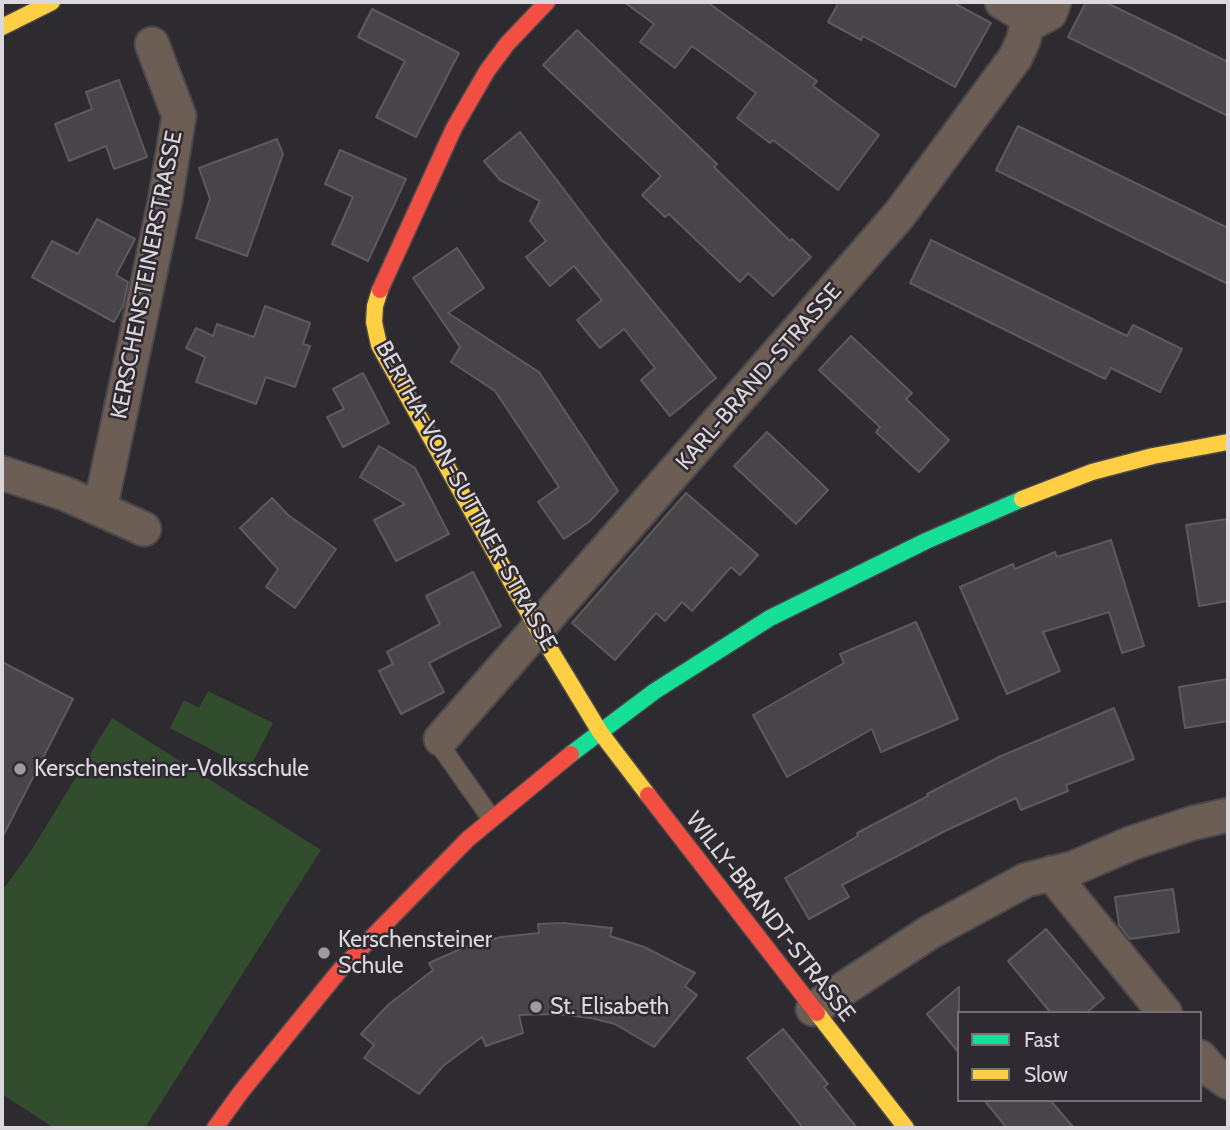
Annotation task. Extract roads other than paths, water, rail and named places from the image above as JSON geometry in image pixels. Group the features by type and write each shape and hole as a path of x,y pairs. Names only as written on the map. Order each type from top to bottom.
{"street":[{"path":"2,27 52,2"},
{"name":"BERTHA-VON-SUTTNER-STRASSE","path":"547,2 507,44 487,71 454,128 382,283 375,306 374,322 379,345 393,372 537,628 600,732"},
{"path":"1002,2 1022,14 1027,25 1050,13 1054,2"},
{"name":"KARL-BRAND-STRASSE","path":"441,739 899,215 1015,58 1027,25"},
{"name":"KERSCHENSTEINERSTRASSE","path":"100,509 165,201 179,116 152,44"},
{"path":"215,1128 340,970 491,818 655,691 770,618 926,541 1040,491 1092,472 1153,456 1228,442"},
{"path":"2,473 25,479 144,529"},
{"name":"WILLY-BRANDT-STRASSE","path":"600,732 906,1128"},
{"path":"813,1009 930,932 1026,880 1074,868 1132,843 1193,822 1228,815"},
{"path":"1051,873 1163,1011"},
{"path":"1202,1058 1212,1071 1228,1082"}],"lane":[{"path":"441,739 441,747 491,818"}],"place":[{"name":"Kerschensteiner-Volksschule","path":"20,769"},
{"name":"Kerschensteiner Schule","path":"324,953"},
{"name":"St. Elisabeth","path":"536,1007"}]}
